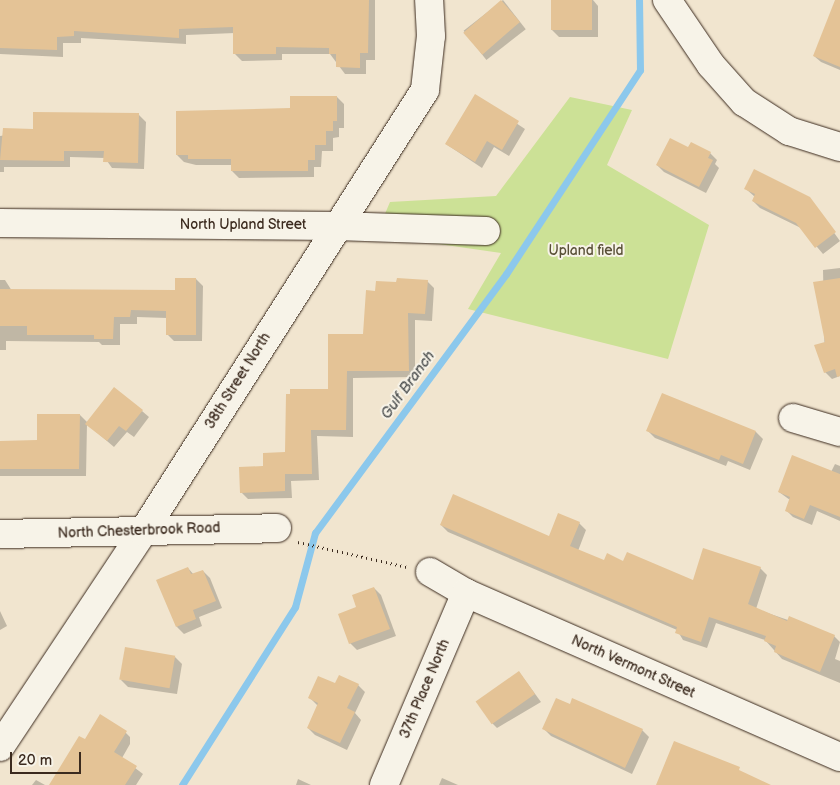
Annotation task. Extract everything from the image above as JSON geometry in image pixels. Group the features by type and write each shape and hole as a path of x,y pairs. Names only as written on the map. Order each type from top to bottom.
{"street":[{"name":"38th Street North","path":"0,748 143,532 336,226 362,191 425,90 431,36 429,0"},
{"path":"667,0 711,64 744,102 789,131 840,147"},
{"name":"North Upland Street","path":"0,223 336,226 486,231"},
{"path":"793,418 840,432"},
{"name":"North Chesterbrook Road","path":"0,534 143,532 286,535"},
{"name":"North Vermont Street","path":"430,572 466,593 840,757"},
{"name":"37th Place North","path":"384,785 466,593"}],"path":[{"path":"286,535 318,546 430,572"}],"green space":[{"name":"Upland field","path":"570,97 632,110 607,165 709,225 668,359 468,309 501,253 376,235 390,202 496,196"}],"building":[{"path":"0,0 369,0 368,53 360,53 360,68 336,67 336,54 329,54 329,48 276,47 276,54 233,54 233,27 179,29 179,38 74,31 74,36 57,37 57,50 0,48"},
{"path":"501,0 520,22 482,55 463,33"},
{"path":"551,0 592,0 592,30 551,30"},
{"path":"835,0 840,0 840,67 813,56"},
{"path":"475,94 519,121 502,150 487,141 475,162 445,144"},
{"path":"290,96 337,96 337,121 333,121 333,131 326,131 326,145 315,145 315,160 308,160 308,171 231,171 231,159 188,159 188,155 176,155 176,111 290,108"},
{"path":"33,112 139,113 138,163 103,162 104,151 64,151 64,161 0,160 3,128 33,129"},
{"path":"670,138 688,147 691,142 711,152 708,158 713,160 699,187 656,165"},
{"path":"754,169 810,197 836,232 815,248 796,223 752,201 755,194 744,189"},
{"path":"175,278 196,278 196,335 166,335 166,311 131,310 130,317 114,317 113,339 94,339 94,335 27,335 27,326 0,326 0,289 175,290"},
{"path":"397,278 428,280 425,314 408,313 409,371 347,371 346,430 311,430 312,474 285,474 285,491 240,493 239,467 263,466 263,453 285,452 286,394 290,394 290,389 328,389 328,334 363,334 366,290 375,291 376,281 396,282"},
{"path":"840,278 840,376 837,377 835,369 824,373 814,345 825,342 813,282"},
{"path":"114,387 143,410 126,431 119,426 107,441 85,424"},
{"path":"662,393 756,431 743,464 721,455 719,460 646,431"},
{"path":"37,414 80,414 79,469 0,469 0,441 37,440"},
{"path":"792,455 840,474 840,517 810,505 804,519 785,511 790,497 778,492"},
{"path":"453,494 549,536 558,513 580,522 570,546 604,560 607,553 623,561 627,552 693,580 703,548 761,567 748,604 787,621 789,616 835,635 820,672 774,652 776,646 764,641 766,636 709,617 701,642 675,633 677,627 440,525"},
{"path":"188,567 191,574 203,570 216,601 193,610 196,619 176,627 156,580"},
{"path":"374,587 390,629 349,644 338,614 356,607 352,595"},
{"path":"125,647 175,656 169,688 119,679"},
{"path":"519,671 535,694 492,724 476,701"},
{"path":"339,675 359,684 347,708 355,712 340,743 307,728 318,703 308,698 318,676 335,683"},
{"path":"556,698 570,704 572,698 643,729 625,768 542,729"},
{"path":"100,714 127,731 114,752 137,766 125,785 49,785 79,736 85,739"},
{"path":"674,741 740,767 739,770 771,785 656,785"}],"waterway":[{"name":"Gulf Branch","path":"182,785 295,607 315,533 506,274 640,70 639,0"}]}
